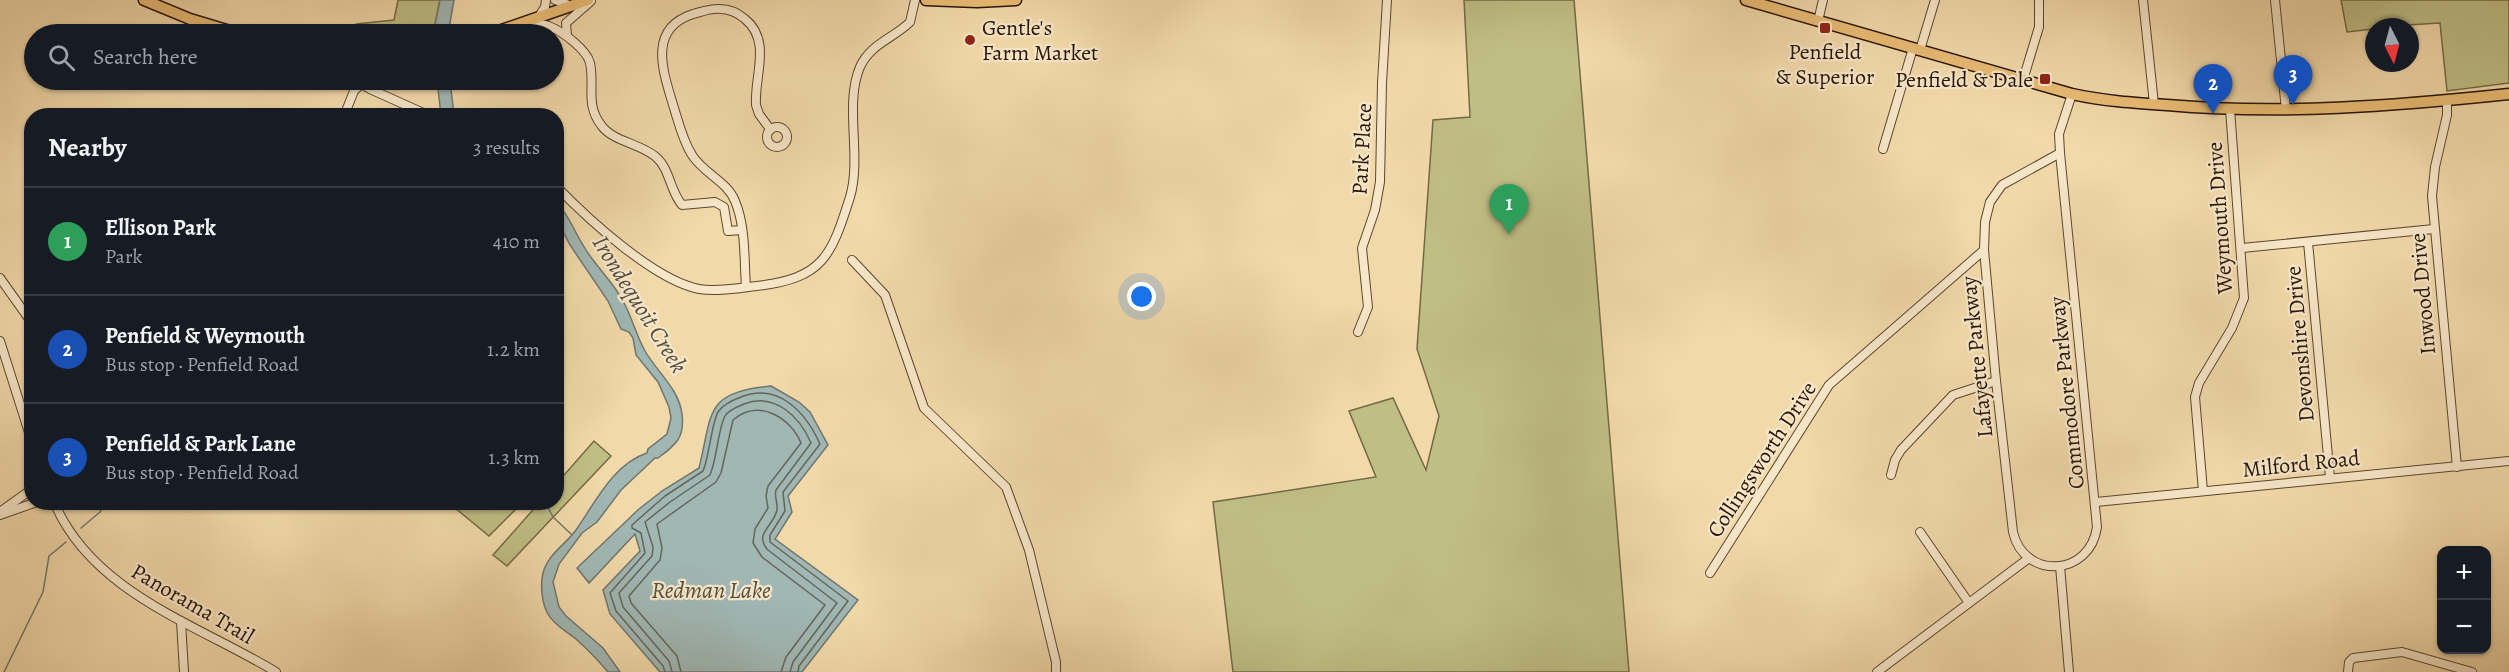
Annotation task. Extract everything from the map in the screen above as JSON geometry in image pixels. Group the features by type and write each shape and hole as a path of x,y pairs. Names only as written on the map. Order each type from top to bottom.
{"main road":[{"path":"144,0 208,24"},
{"path":"521,24 590,0"},
{"path":"926,0 977,2 1016,0"},
{"path":"1746,0 2072,94 2154,104 2286,110 2371,107 2509,94"}],"street":[{"path":"537,19 544,9 546,0"},
{"path":"555,0 572,6"},
{"path":"567,36 566,23 590,0"},
{"path":"564,194 607,234 674,279 706,290 746,287 796,279 811,271 823,260 843,216 853,183 855,92 858,73 871,51 910,22 915,0"},
{"name":"Park Place","path":"1358,332 1368,307 1362,248 1375,210 1380,182 1382,83 1387,0"},
{"path":"1818,21 1823,0"},
{"path":"1883,149 1935,0"},
{"path":"2023,80 2039,27 2039,0"},
{"path":"2143,0 2154,104"},
{"path":"2275,0 2286,110"},
{"path":"746,287 740,213 734,198 692,156 686,144 662,64 662,49 666,35 673,27 689,15 717,8 738,14 753,27 761,45 756,105 759,114 770,129"},
{"path":"524,23 531,24"},
{"path":"564,34 585,53 590,63 593,114 603,128 656,157 670,180 676,199 682,205 715,202 724,207 728,231 742,230"},
{"path":"347,108 355,90"},
{"path":"375,90 409,108"},
{"name":"Commodore Parkway","path":"2060,566 2081,558 2091,546 2097,527 2060,153 2059,134 2072,94"},
{"name":"Inwood Drive","path":"2443,100 2447,115 2444,119 2434,167 2432,196 2457,466"},
{"name":"Weymouth Drive","path":"2204,491 2195,397 2202,377 2232,328 2243,304 2245,290 2230,109"},
{"name":"Lafayette Parkway","path":"2029,558 2018,546 2013,532 1996,381 1984,250 1984,222 1995,194 2012,178 2060,153"},
{"path":"2242,248 2434,229"},
{"name":"Devonshire Drive","path":"2308,242 2330,478"},
{"name":"Collingsworth Drive","path":"1710,573 1829,385 1984,250"},
{"path":"852,260 885,295 924,408 1006,487 1029,550 1056,663 1056,672"},
{"path":"0,278 24,312"},
{"path":"0,341 24,417"},
{"path":"1891,475 1895,460 1901,450 1953,396 1996,381"},
{"name":"Milford Road","path":"2096,502 2509,461"},
{"path":"0,514 24,495"},
{"path":"0,514 24,506"},
{"name":"Panorama Trail","path":"59,510 78,542 104,569 149,602 276,672"},
{"path":"1920,532 1969,603"},
{"path":"1877,672 2029,558 2046,566 2060,566 2069,672"},
{"path":"182,621 184,672"},
{"path":"2348,672 2349,662 2353,658 2402,652 2472,672"}],"shaded area":[{"path":"398,0 440,0 435,24 356,24 394,20"},
{"path":"1464,0 1574,0 1629,672 1233,672 1213,502 1376,477 1349,411 1393,398 1426,470 1439,416 1417,349 1433,120 1470,117"},
{"path":"2341,0 2509,0 2509,83 2447,91 2440,23 2419,24 2419,18 2365,18 2365,30 2347,32"},
{"path":"594,441 611,456 564,506 564,475"},
{"path":"457,510 515,510 489,536"},
{"path":"533,510 560,510 507,566 493,555"}],"water":[{"path":"440,0 454,0 450,24 435,24"},
{"path":"438,90 451,90 453,108 440,108"},
{"path":"564,212 587,252 619,293 645,351 677,397 683,422 678,440 670,449 655,458 621,490 597,522 582,533 559,564 553,582 559,607 566,616 603,648 620,672 608,672 580,643 550,618 543,600 543,573 549,560 576,530 606,485 624,466 647,453 648,449 667,434 671,418 669,407 658,382 636,355 633,338 629,332 621,329 608,301 564,233"},
{"name":"Redman Lake","path":"771,386 799,402 810,412 828,445 788,496 792,512 775,539 858,600 802,672 660,672 610,614 603,590 640,551 635,534 589,583 577,568 639,509 662,491 699,468 710,419 722,400 749,389"}],"waterway":[{"path":"81,528 101,510"},
{"path":"549,510 553,517 571,534"},
{"path":"4,672 43,592 49,556 66,542"}],"place":[{"name":"Penfield & Superior","path":"1825,28"},
{"name":"Gentle's Farm Market","path":"970,40"},
{"name":"Penfield & Dale","path":"2045,79"},
{"name":"Penfield & Park Lane","path":"2293,105"},
{"name":"Penfield & Weymouth","path":"2213,114"},
{"name":"Ellison Park","path":"1509,234"}],"water label":[{"name":"Irondequoit Creek","path":"640,304"}]}
